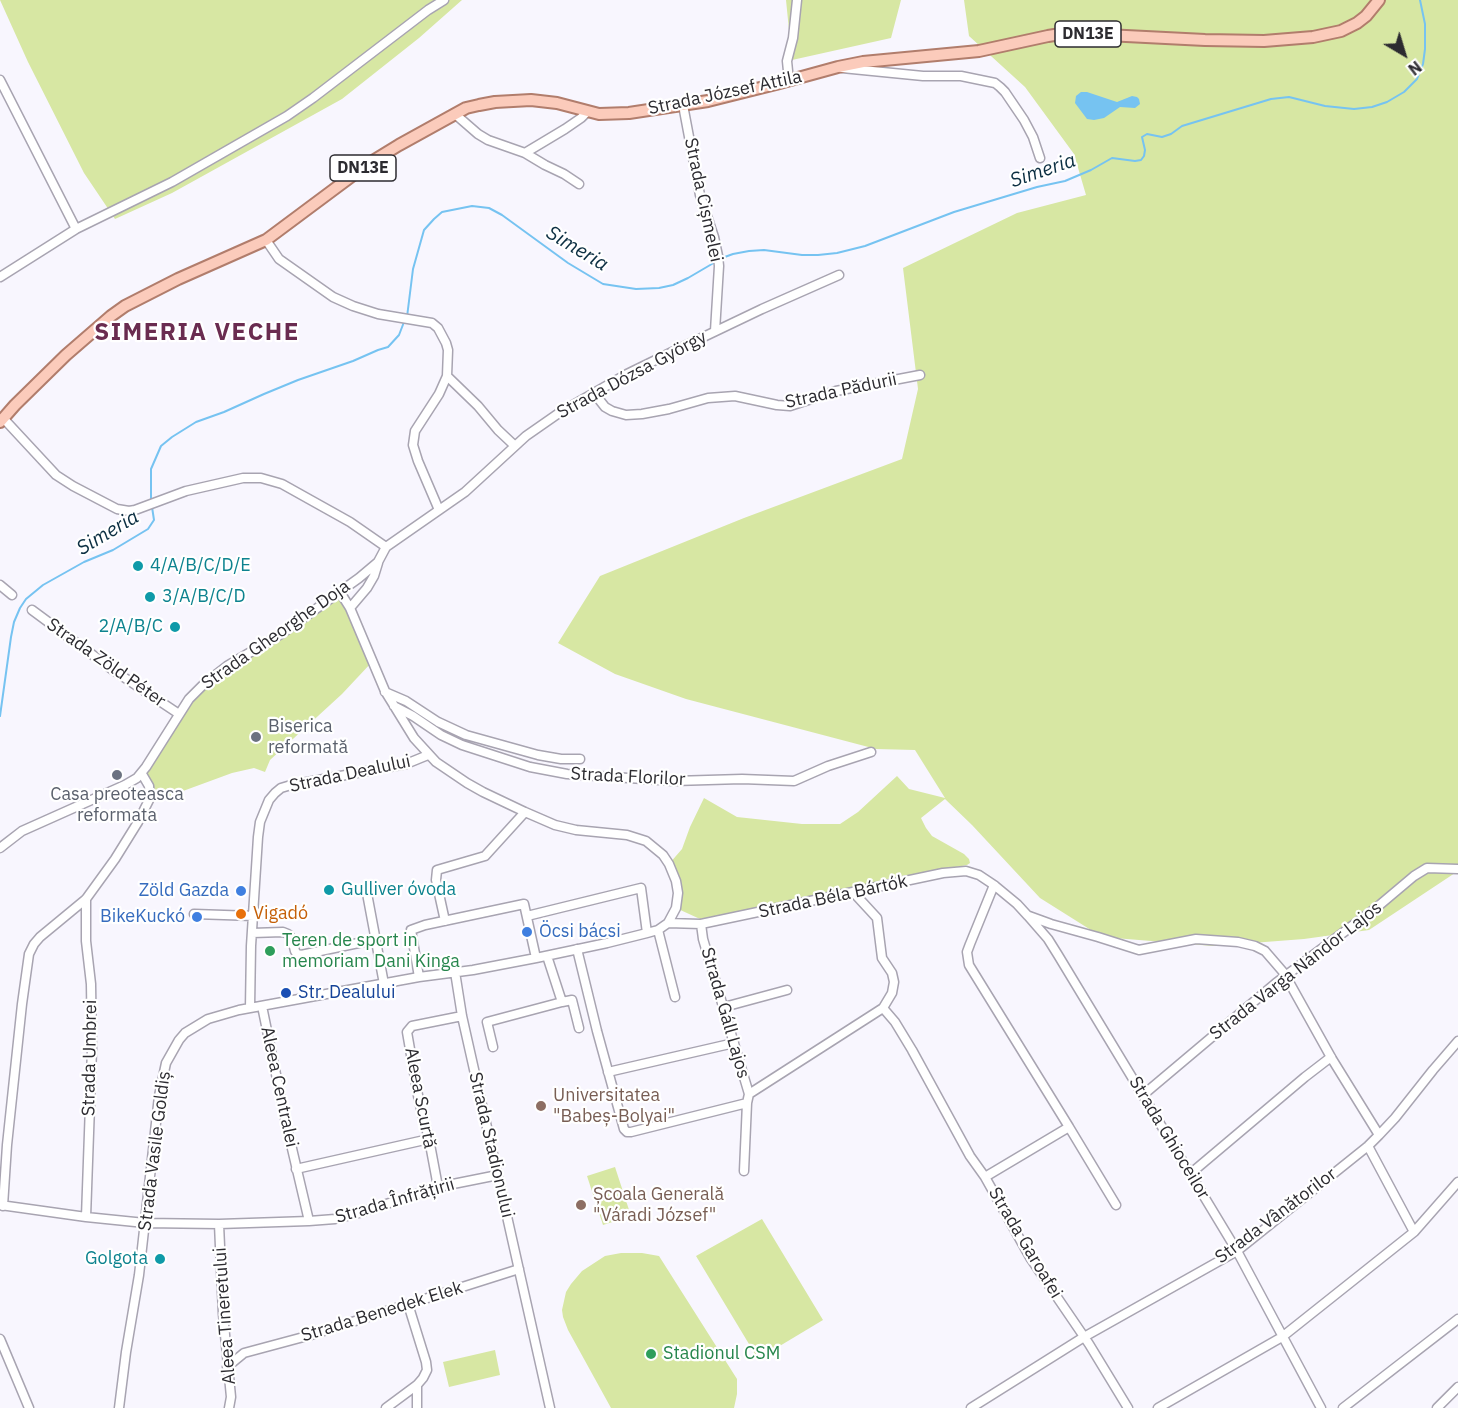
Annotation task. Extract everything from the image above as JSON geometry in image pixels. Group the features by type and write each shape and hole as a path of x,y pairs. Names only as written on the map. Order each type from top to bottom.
{"main road":[{"name":"DN13E","path":"838,67 878,60 979,51 1067,33 1264,41 1313,37 1341,31 1357,23 1379,0"},
{"name":"Strada József Attila","path":"1,420 66,355 111,316 140,298 266,240 368,164 466,108 531,100 557,103 587,112 617,115 732,95 838,67"}],"street":[{"path":"0,277 76,229 172,182 280,120 444,0"},
{"path":"789,81 787,61 793,38 797,0"},
{"name":"Strada József Attila","path":"838,67 922,76 961,76 994,83 1005,92 1024,120 1040,158"},
{"path":"0,80 76,229"},
{"name":"Strada Cișmelei","path":"683,105 700,195 714,237 718,261 715,331"},
{"path":"525,153 565,129 587,112"},
{"path":"455,114 488,140 525,153 579,184"},
{"path":"266,240 279,260 333,297 378,314 432,323 438,328 448,350 447,376 413,437 415,453 439,510"},
{"name":"Strada Dózsa György","path":"386,547 465,492 526,436 559,413 627,374 839,275"},
{"name":"Strada Pădurii","path":"594,393 605,407 626,415 735,396 790,406 836,391 920,375"},
{"path":"447,376 515,446"},
{"path":"1,420 63,481 117,509 129,511 203,486 243,478 261,478 282,484 350,522 386,547"},
{"name":"Strada Gheorghe Doja","path":"0,848 22,831 125,785 142,774 179,714 196,692 215,675 281,634 340,592 378,562 386,547"},
{"path":"350,608 367,588 378,562"},
{"path":"0,585 12,595"},
{"path":"340,592 350,608 385,691 414,738 428,755 447,771 467,783 555,825 627,835 646,841 653,845 669,864 678,893 676,908 668,923 658,930 547,956 455,972"},
{"name":"Strada Zöld Péter","path":"33,610 113,670 179,714"},
{"name":"Strada Florilor","path":"385,691 406,701 438,722 466,735 538,755 561,759 580,759"},
{"name":"Strada Florilor","path":"394,706 462,745 530,767 567,774 674,781 742,779 794,781 828,766 871,752"},
{"name":"Strada Dealului","path":"250,1008 258,837 265,809 275,793 291,785 406,764 428,755"},
{"path":"2,1206 29,954 40,937 86,899 121,850 150,798 149,786 142,774"},
{"path":"445,921 436,879 437,870 485,856 525,812"},
{"name":"Strada Varga Nándor Lajos","path":"1143,1095 1286,976 1376,908 1414,876 1427,868 1458,869"},
{"name":"Strada Béla Bártók","path":"668,923 701,924 943,873 966,872 979,875 994,885"},
{"path":"994,885 967,952 969,965 1116,1205"},
{"name":"Strada Ghioceilor","path":"994,885 1028,915 1058,955 1237,1251 1321,1408"},
{"path":"366,888 384,984"},
{"path":"527,916 641,888 647,933"},
{"path":"577,949 624,1129 632,1132 748,1098 883,1008 892,993 894,982 892,973 882,958 877,918 853,892"},
{"name":"Strada Umbrei","path":"86,899 92,1049 86,1217"},
{"path":"419,977 411,930 524,904 536,958"},
{"path":"194,914 254,916"},
{"path":"1028,915 1139,950 1196,939 1238,942 1265,951 1286,976 1331,1057 1379,1135"},
{"name":"Strada Gáll Lajos","path":"701,924 703,939 748,1098 744,1171"},
{"path":"658,930 675,997"},
{"path":"252,933 283,932 288,934 295,951 301,955 368,941"},
{"path":"547,956 562,1002 572,1000 579,1028"},
{"name":"Strada Vasile Goldiș","path":"119,1408 146,1223 159,1096 166,1063 178,1040 200,1023 217,1016 250,1008 455,972"},
{"name":"Strada Stadionului","path":"455,972 462,1016 550,1408"},
{"path":"724,1007 787,990"},
{"name":"Strada Stadionului","path":"493,1047 487,1022 562,1002"},
{"name":"Aleea Centralei","path":"262,1006 309,1221"},
{"path":"883,1008 895,1022 912,1050 970,1156 985,1177"},
{"name":"Aleea Scurtă","path":"438,1187 407,1032 412,1026 462,1016"},
{"name":"Strada Vânătorilor","path":"971,1408 1084,1337 1237,1251 1368,1146 1395,1118 1458,1041"},
{"path":"608,1072 734,1043"},
{"path":"1190,1174 1331,1057"},
{"name":"Strada Garoafei","path":"1069,1127 985,1177 1032,1259 1128,1408"},
{"name":"Aleea Centralei","path":"296,1169 429,1139"},
{"path":"1368,1146 1414,1232"},
{"name":"Strada Înfrățirii","path":"2,1206 146,1223 219,1224 309,1221 335,1219 438,1187 498,1175"},
{"path":"1158,1408 1282,1337 1414,1232 1458,1182"},
{"name":"Aleea Tineretului","path":"219,1224 225,1346 231,1397 229,1408"},
{"name":"Strada Benedek Elek","path":"227,1367 244,1353 311,1335 519,1269"},
{"path":"386,1408 417,1385 425,1374 427,1366 408,1304"},
{"path":"1343,1408 1458,1318"},
{"path":"0,1339 29,1408"},
{"path":"225,1346 244,1353"},
{"path":"417,1385 417,1408"},
{"path":"1437,1408 1458,1388"}],"green space":[{"path":"0,0 462,0 419,38 342,99 172,193 115,219 84,173 28,62"},
{"path":"786,0 901,0 891,38 792,60"},
{"path":"964,0 1458,0 1458,871 1369,930 1304,939 1213,946 1102,937 1040,898 945,799 921,818 932,836 969,859 970,863 967,865 700,919 676,908 669,864 682,849 704,798 737,817 802,824 840,824 858,812 897,776 909,789 945,798 915,750 876,749 686,699 615,674 558,643 600,576 744,518 902,459 918,389 903,268 1017,213 1086,195 1074,154 1025,87 969,36"},
{"path":"340,592 372,662 342,694 270,760 265,772 254,768 232,773 164,798 150,798 142,774 196,692"},
{"path":"615,1167 631,1216 603,1225 587,1176"},
{"path":"762,1219 823,1320 758,1359 696,1256"},
{"name":"Stadionul CSM","path":"621,1253 659,1256 737,1379 734,1408 611,1408 568,1330 562,1310 566,1292 582,1271 605,1256"},
{"path":"495,1350 500,1375 449,1387 443,1362"}],"water":[{"path":"1081,92 1117,102 1132,96 1137,97 1140,104 1135,108 1120,107 1104,118 1087,119 1075,103 1076,96"}],"waterway":[{"name":"Simeria","path":"722,258 733,254 764,250 818,255 865,246 954,212 1065,181 1112,158 1141,160 1145,150 1142,137 1147,134 1162,137 1182,126 1271,99 1289,97 1325,106 1354,109 1387,102 1404,92 1417,79 1423,64 1425,24 1420,0"},
{"name":"Simeria","path":"407,317 413,269 424,230 442,212 472,206 489,208 502,215 568,263 603,284 636,289 659,288 673,285 717,261"},
{"name":"Simeria","path":"151,501 151,469 161,446 172,437 196,422 298,380 388,347 399,335 404,322"},
{"name":"Simeria","path":"0,716 14,622 26,599 43,585 84,562 113,550 148,529 154,520 152,507"}],"place":[{"name":"4/A/B/C/D/E","path":"138,566"},
{"name":"3/A/B/C/D","path":"150,597"},
{"name":"2/A/B/C","path":"175,627"},
{"name":"Biserica reformată","path":"256,737"},
{"name":"Casa preoteasca reformata","path":"117,775"},
{"name":"Gulliver óvoda","path":"329,890"},
{"name":"Zöld Gazda","path":"241,891"},
{"name":"Vigadó","path":"241,914"},
{"name":"BikeKuckó","path":"197,917"},
{"name":"Öcsi bácsi","path":"527,932"},
{"name":"Teren de sport in memoriam Dani Kinga","path":"270,951"},
{"name":"Str. Dealului","path":"286,993"},
{"name":"Universitatea \"Babeș-Bolyai\"","path":"541,1106"},
{"name":"Școala Generală \"Váradi József\"","path":"581,1205"},
{"name":"Golgota","path":"160,1259"},
{"name":"Stadionul CSM","path":"651,1354"}],"district":[{"name":"SIMERIA VECHE","path":"197,333"}]}
